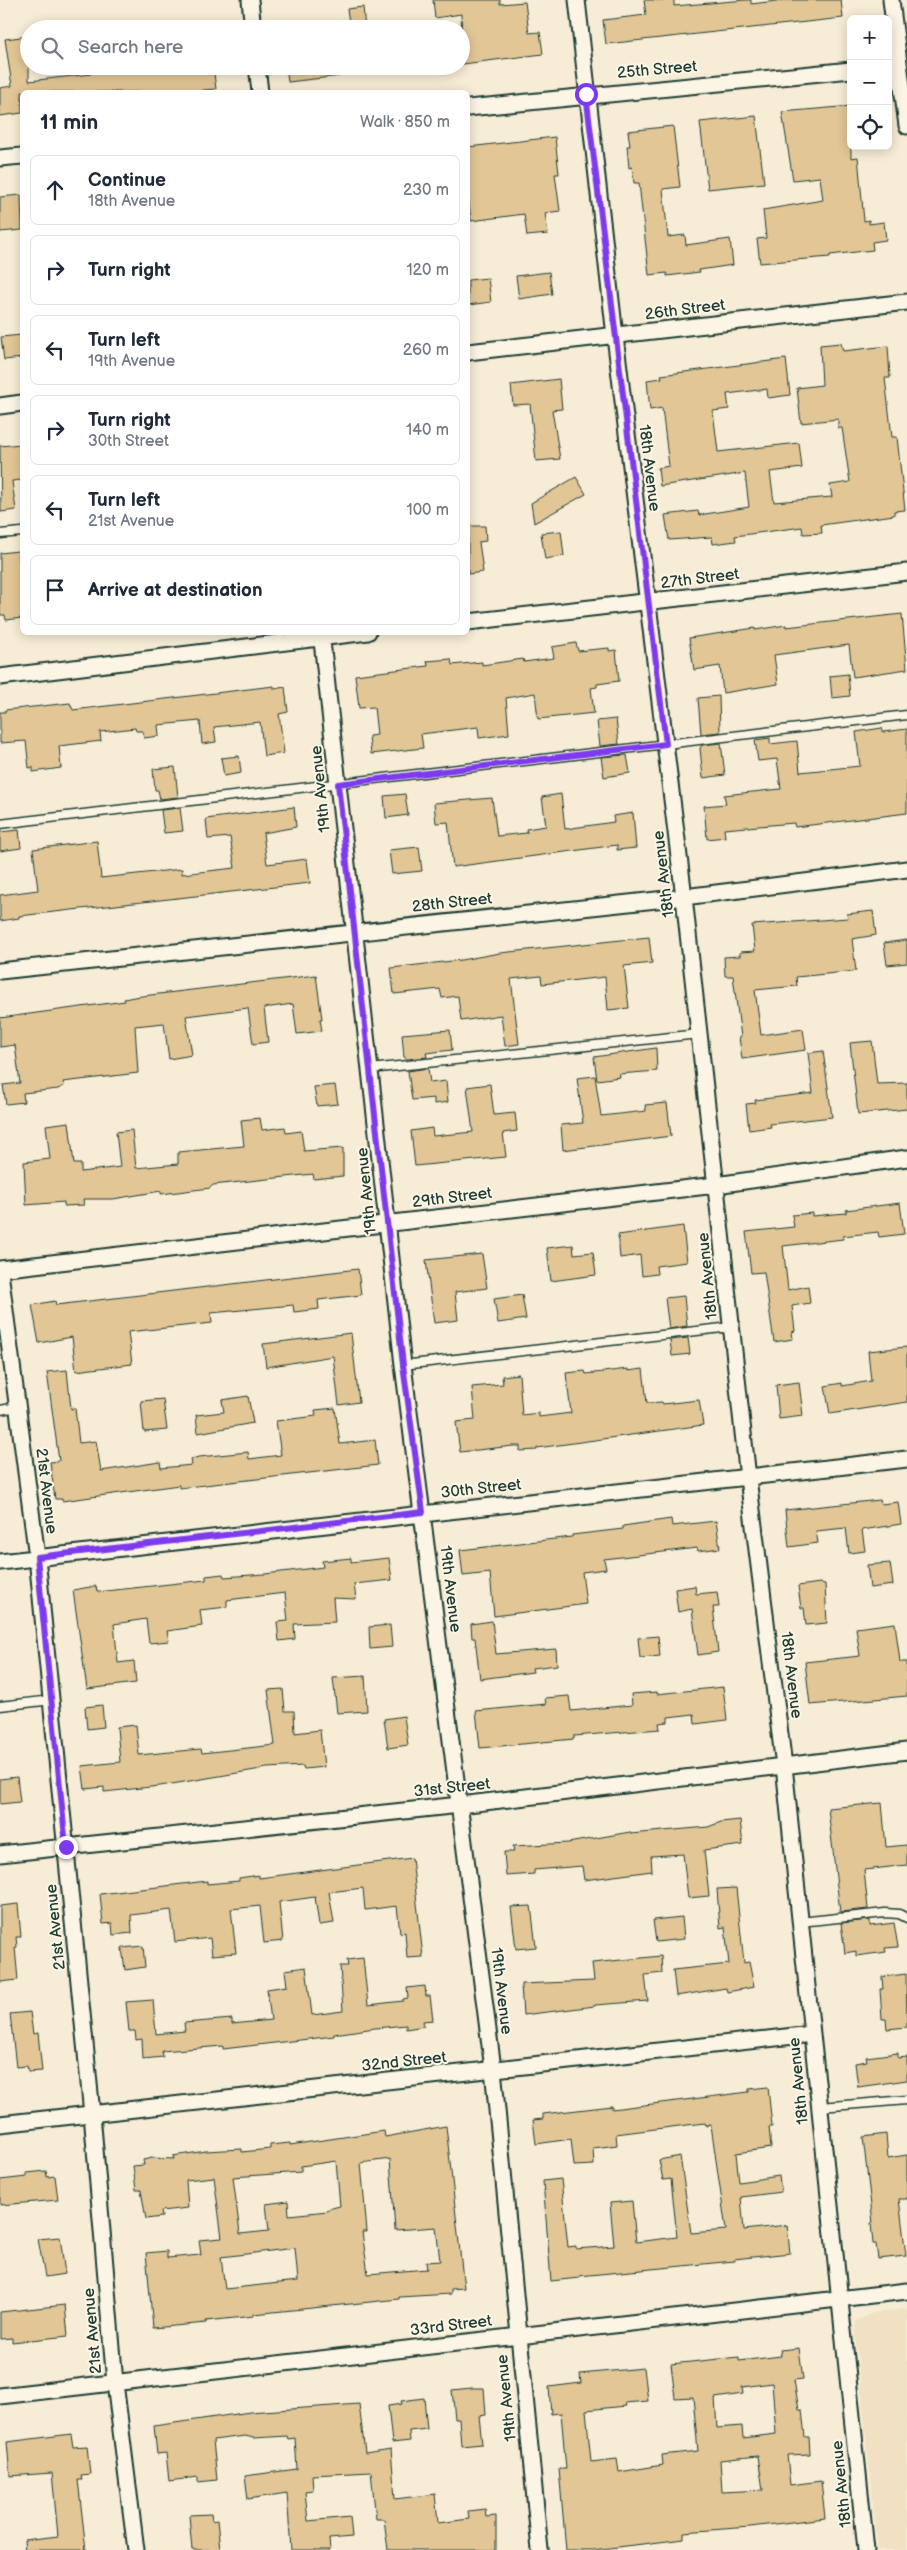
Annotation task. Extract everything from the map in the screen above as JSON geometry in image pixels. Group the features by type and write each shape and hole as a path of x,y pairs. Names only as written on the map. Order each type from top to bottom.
{"street":[{"path":"250,0 252,20"},
{"name":"18th Avenue","path":"577,0 586,94 684,897 748,1478 784,1766 866,2550"},
{"path":"891,0 907,126"},
{"name":"25th Street","path":"470,108 586,94 847,70"},
{"path":"258,75 260,90"},
{"path":"0,158 20,156"},
{"name":"26th Street","path":"470,352 907,302"},
{"path":"0,406 20,403"},
{"name":"27th Street","path":"470,622 649,603 907,572"},
{"path":"0,677 321,635"},
{"name":"19th Avenue","path":"321,635 403,1365 493,2069 540,2550"},
{"name":"28th Street","path":"0,971 355,931 684,897 907,869"},
{"name":"29th Street","path":"0,1271 716,1185 907,1158"},
{"name":"21st Avenue","path":"0,1271 37,1557 92,2114 115,2382 136,2550"},
{"name":"30th Street","path":"0,1562 423,1512 748,1478 907,1459"},
{"name":"31st Street","path":"0,1854 460,1805 907,1751"},
{"name":"32nd Street","path":"0,2124 812,2034"},
{"name":"33rd Street","path":"0,2396 907,2292"}],"lane":[{"path":"0,534 20,532"},
{"path":"0,824 907,715"},
{"path":"370,1069 699,1034"},
{"path":"403,1365 731,1327"},
{"path":"0,1410 18,1408"},
{"path":"0,1706 52,1700"},
{"path":"800,1922 885,1913 899,1914 907,1918"},
{"path":"820,2107 907,2100"}],"shaded area":[{"path":"907,2309 907,2550 878,2550 855,2335 856,2321 873,2313"}],"building":[{"path":"433,0 500,0 500,4 525,2 529,33 540,32 543,54 470,63 470,20 461,20 461,14 435,18"},
{"path":"644,0 674,0 674,6 746,0 751,0 751,4 785,0 841,0 843,18 606,44 603,20 646,15"},
{"path":"363,7 364,20 349,20 347,9"},
{"path":"20,37 20,75 29,75 29,81 82,75 214,75 216,89 20,90 20,113 0,116 0,88 12,86 5,39"},
{"path":"287,75 340,75 340,76 288,82"},
{"path":"847,106 847,150 851,150 851,158 858,157 864,221 869,220 869,224 884,222 886,240 872,242 873,250 830,255 830,257 760,263 757,239 766,238 763,210 823,200 820,177 793,180 782,112"},
{"path":"756,116 764,183 708,189 700,122"},
{"path":"673,126 680,187 663,189 668,237 685,235 686,245 730,239 733,265 667,276 667,273 649,275 639,183 634,183 632,167 629,168 627,146 630,146 628,131"},
{"path":"555,137 559,174 555,174 560,211 545,213 548,234 527,236 524,214 471,221 470,147"},
{"path":"20,195 20,230 0,232 0,197"},
{"path":"549,272 552,294 519,299 516,276"},
{"path":"488,278 491,302 470,305 470,280"},
{"path":"20,335 20,358 4,360 1,337"},
{"path":"841,343 843,351 888,346 890,378 885,378 892,437 897,437 905,510 894,511 894,515 821,525 822,533 803,534 802,527 735,536 736,541 713,544 712,537 669,540 665,515 698,511 699,515 749,507 745,473 660,486 658,468 669,466 662,408 650,410 647,380 662,378 661,375 786,359 790,395 768,398 767,389 727,394 729,409 713,411 718,452 799,443 802,468 770,472 774,502 832,497 830,485 850,482 842,428 838,428 838,419 801,423 797,388 822,385 820,345"},
{"path":"559,379 562,409 552,410 560,459 536,461 530,404 513,405 511,385"},
{"path":"20,444 20,480 12,481 16,510 1,512 0,446"},
{"path":"576,477 586,494 534,523 531,503"},
{"path":"470,526 485,526 486,541 479,542 483,572 470,574"},
{"path":"561,531 564,556 545,559 541,533"},
{"path":"18,551 20,618 6,620 5,615 0,615 0,553"},
{"path":"902,614 907,669 853,677 849,645 774,655 778,684 723,693 720,666 694,670 689,638 755,628 755,630 786,625 786,627"},
{"path":"576,643 578,651 609,648 609,651 616,650 619,681 597,684 597,687 591,688 594,713 538,719 535,693 506,698 509,734 479,738 478,727 421,734 423,748 371,754 369,736 377,735 374,707 359,708 355,675 428,666 427,661 451,659 452,665 482,662 482,665 523,659 524,662 554,658 552,647"},
{"path":"848,674 850,696 832,698 830,676"},
{"path":"274,686 274,689 285,687 288,712 279,714 284,753 264,756 260,722 214,727 216,742 202,744 200,721 158,725 159,736 144,738 143,731 136,731 135,728 100,732 101,741 59,746 61,768 33,772 33,767 29,768 26,741 0,743 0,712 5,712 5,710 70,703 73,710"},
{"path":"719,696 720,732 701,734 698,698"},
{"path":"616,719 619,744 600,746 597,721"},
{"path":"882,728 883,732 907,729 907,813 795,827 794,823 724,829 725,837 707,839 704,806 726,804 724,795 781,789 777,759 758,761 755,740 770,738 770,744 797,741 800,772 860,766 856,732"},
{"path":"721,743 725,775 703,778 700,748 702,745"},
{"path":"627,755 630,773 604,777 601,757"},
{"path":"239,756 241,773 224,776 221,758"},
{"path":"175,767 178,797 160,799 158,790 155,790 153,769"},
{"path":"405,794 408,815 386,818 384,796"},
{"path":"561,794 565,829 614,822 613,816 633,813 636,848 617,850 617,845 453,867 448,822 436,823 434,803 492,798 497,836 527,833 526,829 546,826 542,797"},
{"path":"294,807 296,827 263,833 267,864 307,859 310,883 19,916 19,918 0,921 0,895 38,890 33,849 97,841 101,878 182,869 182,874 235,868 230,837 208,839 206,819"},
{"path":"180,808 183,831 164,833 161,810"},
{"path":"19,830 21,848 0,851 0,832"},
{"path":"419,847 422,871 392,874 389,850"},
{"path":"873,911 876,935 852,939 856,971 796,977 797,986 755,990 761,1035 803,1029 806,1050 742,1059 733,976 725,976 724,957 740,956 740,952 755,951 752,925 848,918 847,914"},
{"path":"649,937 652,963 624,966 629,1008 608,1010 605,977 542,984 541,976 511,979 519,1044 505,1046 501,1015 461,1021 458,996 442,998 440,989 394,994 391,968 461,960 500,953"},
{"path":"907,940 907,963 887,965 884,943"},
{"path":"316,975 322,1031 297,1034 293,1004 264,1008 268,1042 253,1044 248,1008 186,1016 192,1055 169,1059 164,1023 135,1026 138,1073 63,1082 64,1086 58,1089 23,1093 24,1102 6,1104 3,1085 20,1083 15,1045 0,1047 0,1018 125,1001 124,999 134,997"},
{"path":"450,1030 452,1050 426,1053 427,1057 407,1059 404,1057 402,1034"},
{"path":"872,1041 877,1084 907,1083 907,1109 858,1114 850,1043"},
{"path":"656,1048 657,1071 619,1074 620,1077 597,1080 594,1057"},
{"path":"823,1051 832,1117 770,1124 771,1127 749,1130 746,1104 756,1103 755,1100 813,1093 808,1053"},
{"path":"428,1068 430,1083 446,1081 448,1102 434,1104 434,1098 412,1100 408,1071"},
{"path":"595,1076 601,1116 646,1111 645,1105 667,1103 671,1136 563,1150 561,1125 583,1123 577,1078"},
{"path":"490,1084 494,1115 515,1113 517,1131 503,1133 506,1157 415,1166 411,1131 432,1128 433,1136 473,1132 467,1087"},
{"path":"335,1085 338,1104 317,1106 314,1087"},
{"path":"260,1118 262,1130 285,1127 286,1133 301,1131 304,1151 343,1148 343,1176 314,1179 313,1174 213,1185 210,1188 161,1194 161,1191 113,1199 83,1199 84,1205 64,1206 64,1202 26,1205 24,1162 50,1159 46,1125 69,1122 74,1164 81,1164 81,1172 120,1167 116,1132 132,1130 136,1168 178,1164 178,1152 244,1146 241,1120"},
{"path":"900,1203 904,1234 879,1237 878,1232 843,1236 843,1239 783,1246 788,1290 808,1286 810,1303 792,1306 795,1331 792,1332 793,1339 774,1342 764,1272 751,1273 746,1232 794,1227 792,1215 812,1213 812,1216 846,1213 846,1210"},
{"path":"683,1226 687,1262 656,1266 657,1274 642,1276 640,1255 620,1258 618,1235"},
{"path":"573,1245 574,1254 593,1252 596,1275 551,1281 547,1248"},
{"path":"482,1254 487,1288 455,1292 458,1320 434,1323 426,1260"},
{"path":"358,1269 361,1295 318,1300 319,1309 294,1312 293,1305 211,1313 212,1323 128,1332 132,1364 76,1371 72,1337 39,1343 32,1305 55,1301 56,1305"},
{"path":"522,1295 526,1319 498,1323 494,1299"},
{"path":"684,1296 687,1326 669,1329 665,1298"},
{"path":"351,1333 359,1402 339,1405 333,1356 266,1367 263,1344"},
{"path":"688,1338 690,1354 672,1356 670,1340"},
{"path":"907,1347 907,1402 830,1414 825,1386 842,1383 842,1386 871,1381 868,1351"},
{"path":"628,1369 628,1371 643,1369 647,1403 662,1402 663,1404 699,1400 703,1425 537,1448 537,1450 520,1451 520,1446 513,1446 460,1452 456,1422 475,1420 472,1387 503,1384 502,1376 519,1374 522,1415 539,1413 539,1417 571,1413 566,1373 585,1371 586,1374"},
{"path":"67,1370 71,1409 75,1408 79,1443 96,1441 101,1471 160,1462 161,1468 192,1465 191,1459 199,1457 248,1452 249,1459 281,1455 276,1421 316,1416 315,1410 335,1408 340,1444 375,1440 378,1465 179,1488 179,1485 62,1501 62,1499 55,1499 50,1462 59,1461 47,1372"},
{"path":"799,1382 803,1416 779,1419 776,1385"},
{"path":"248,1396 253,1423 198,1433 196,1415 224,1412 222,1400"},
{"path":"163,1399 167,1430 144,1432 141,1401"},
{"path":"880,1500 881,1504 898,1502 901,1524 862,1530 865,1551 849,1553 846,1528 816,1531 818,1543 789,1547 785,1510"},
{"path":"671,1519 672,1526 716,1521 720,1548 698,1551 697,1548 604,1559 606,1569 582,1572 586,1604 494,1616 490,1573 463,1576 460,1550 572,1537 572,1535 623,1529 623,1526"},
{"path":"351,1558 351,1562 389,1558 392,1580 354,1584 356,1599 333,1598 335,1622 294,1624 295,1639 279,1641 277,1622 288,1621 285,1593 227,1600 227,1607 200,1610 202,1626 167,1631 169,1641 149,1643 146,1619 114,1624 118,1663 134,1661 136,1683 87,1689 73,1590 96,1586 97,1592 206,1580 206,1576 223,1574 224,1577 265,1574 323,1567 322,1561"},
{"path":"890,1563 893,1585 870,1588 867,1565"},
{"path":"825,1584 827,1623 806,1625 798,1586"},
{"path":"695,1586 696,1594 717,1592 719,1607 713,1607 718,1652 698,1655 692,1609 678,1612 675,1589"},
{"path":"492,1621 496,1654 556,1649 557,1665 532,1668 533,1672 480,1679 475,1638 472,1638 471,1624"},
{"path":"895,1623 900,1662 907,1662 907,1696 810,1705 805,1662 860,1656 856,1628"},
{"path":"390,1625 392,1647 370,1649 369,1627"},
{"path":"658,1636 660,1656 640,1658 638,1638"},
{"path":"365,1676 367,1711 337,1713 333,1678"},
{"path":"723,1687 727,1720 695,1724 694,1714 668,1717 668,1722 659,1723 660,1729 574,1736 574,1739 480,1748 476,1711 546,1704 545,1698 569,1696 571,1711 632,1705 631,1694 657,1692 657,1694"},
{"path":"283,1689 285,1711 294,1711 295,1733 320,1730 324,1767 304,1769 303,1766 267,1768 160,1786 104,1792 104,1787 85,1789 82,1766 120,1762 117,1727 136,1725 139,1755 201,1749 202,1753 275,1745 268,1690"},
{"path":"102,1705 104,1727 87,1729 85,1707"},
{"path":"404,1716 408,1745 388,1748 384,1719"},
{"path":"17,1777 20,1802 0,1804 0,1779"},
{"path":"882,1803 886,1847 907,1845 907,1865 864,1870 868,1909 840,1912 828,1808"},
{"path":"740,1820 743,1845 704,1850 709,1896 688,1898 683,1854 651,1856 652,1871 584,1880 582,1866 534,1870 534,1874 506,1876 504,1852 514,1852 513,1846 568,1843 630,1832 630,1834 708,1827 721,1822"},
{"path":"412,1858 423,1957 407,1958 405,1932 400,1933 397,1906 365,1910 363,1888 329,1892 334,1923 319,1925 315,1897 279,1902 283,1941 264,1943 260,1906 231,1909 236,1953 212,1955 210,1938 175,1942 171,1910 131,1915 132,1933 113,1935 112,1923 103,1924 100,1894 207,1881 207,1884 239,1881 239,1878 259,1875 259,1878"},
{"path":"736,1888 744,1963 749,1962 754,1987 727,1992 726,1988 676,1996 673,1970 729,1964 725,1927 720,1928 717,1889"},
{"path":"18,1904 21,1937 16,1937 17,1947 15,1948 18,1980 0,1982 0,1906"},
{"path":"531,1906 536,1947 516,1949 511,1907"},
{"path":"682,1917 684,1939 656,1942 653,1920"},
{"path":"870,1920 870,1926 894,1923 898,1947 885,1948 886,1952 856,1956 856,1951 845,1953 841,1923"},
{"path":"143,1946 145,1967 125,1970 122,1948"},
{"path":"661,1956 662,1973 645,1975 648,2001 595,2005 523,2015 521,1984 594,1981 592,1963"},
{"path":"363,1958 368,2005 403,2001 403,1999 408,1998 407,1988 425,1986 426,1996 430,1996 433,2020 423,2021 424,2026 406,2029 406,2025 334,2034 334,2036 223,2049 223,2046 162,2051 163,2057 143,2059 142,2039 136,2040 135,2031 129,2031 126,2002 153,2000 156,2034 185,2031 184,2023 232,2019 232,2024 271,2020 267,1989 287,1986 285,1970 306,1967 312,2015 343,2011 340,1966 348,1966 347,1960"},
{"path":"906,1974 907,2027 887,2029 886,2019 882,2019 880,1989 883,1989 882,1977"},
{"path":"30,2012 33,2034 38,2033 42,2071 28,2072 27,2066 16,2067 10,2014"},
{"path":"898,2053 898,2058 907,2057 907,2080 858,2087 855,2063 867,2061 866,2057"},
{"path":"768,2087 772,2127 769,2127 771,2148 736,2153 739,2182 779,2176 781,2192 741,2197 744,2230 787,2225 790,2253 734,2259 734,2261 579,2276 579,2278 551,2281 543,2181 561,2179 568,2247 576,2246 576,2249 614,2246 610,2203 632,2201 636,2242 677,2237 671,2179 663,2180 659,2160 680,2156 691,2233 726,2230 711,2125 706,2126 705,2123 616,2134 617,2145 593,2148 594,2165 574,2166 571,2139 536,2144 533,2120 543,2119 543,2114 612,2106 612,2109 749,2092 749,2089"},
{"path":"446,2126 464,2288 451,2289 451,2294 399,2297 399,2299 254,2314 254,2316 206,2321 206,2323 153,2328 146,2253 167,2251 167,2258 201,2255 199,2240 222,2238 214,2177 186,2180 188,2208 161,2211 162,2217 146,2219 141,2190 136,2190 133,2166 144,2165 143,2160 152,2158 174,2159 173,2156 206,2151 242,2149 242,2152 270,2149 270,2145 290,2143 290,2145 384,2131 385,2137","holes":["390,2159 395,2230 436,2227 440,2261 426,2262 427,2269 368,2274 362,2232 367,2232 361,2163","336,2161 340,2206 328,2209 328,2211 289,2215 288,2201 266,2204 269,2231 240,2234 233,2177 301,2172 301,2166","295,2248 298,2281 225,2289 221,2257"]},
{"path":"886,2134 888,2158 907,2155 907,2199 899,2199 906,2256 878,2259 876,2244 873,2244 871,2223 873,2223 863,2137"},
{"path":"46,2171 47,2177 55,2176 58,2200 0,2205 0,2180 27,2177 27,2173"},
{"path":"60,2237 65,2274 45,2277 38,2239"},
{"path":"65,2305 68,2336 12,2342 12,2338 0,2339 0,2312"},
{"path":"799,2348 803,2379 794,2380 799,2410 802,2410 805,2437 809,2437 810,2454 787,2455 790,2485 821,2481 825,2518 750,2527 684,2532 684,2539 593,2550 566,2550 559,2469 566,2469 561,2413 551,2414 549,2387 581,2383 580,2374 644,2368 648,2401 625,2403 626,2406 586,2410 591,2462 617,2459 619,2472 663,2465 662,2455 698,2451 693,2397 675,2398 671,2364 739,2357 739,2361 781,2356 780,2350","holes":["772,2383 776,2434 743,2438 742,2426 717,2428 715,2398 743,2394 742,2387","758,2456 763,2490 722,2492 720,2460"]},
{"path":"484,2388 486,2415 479,2416 482,2444 461,2446 459,2418 455,2418 452,2390"},
{"path":"424,2398 427,2429 409,2431 410,2441 392,2443 388,2406 402,2404 401,2401"},
{"path":"359,2404 365,2453 391,2449 395,2499 435,2494 438,2523 469,2519 468,2511 485,2509 486,2517 496,2516 496,2550 388,2550 384,2519 376,2519 371,2472 312,2475 313,2490 305,2491 308,2521 350,2517 352,2537 329,2539 330,2550 291,2550 287,2493 248,2499 245,2476 297,2469 295,2438 288,2439 287,2436 254,2438 245,2436 213,2440 217,2480 198,2482 198,2477 169,2481 166,2453 157,2454 154,2426 250,2412"},
{"path":"71,2434 73,2447 87,2446 90,2474 81,2475 82,2480 78,2480 86,2550 25,2550 24,2540 58,2536 52,2473 10,2476 7,2442"},
{"path":"211,2514 212,2521 217,2520 220,2550 192,2550 189,2515"}],"route":[{"path":"66,1847 37,1557 423,1512 403,1365 338,784 666,744 586,94"}]}
